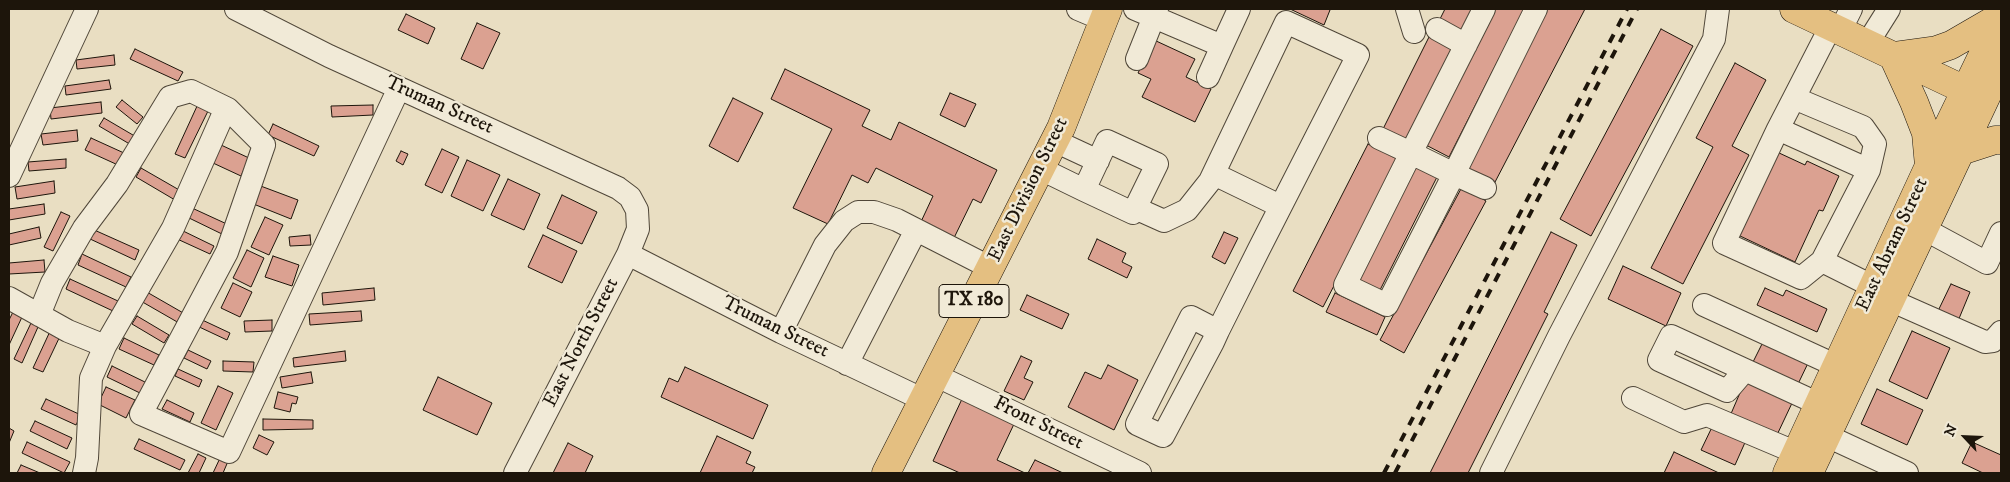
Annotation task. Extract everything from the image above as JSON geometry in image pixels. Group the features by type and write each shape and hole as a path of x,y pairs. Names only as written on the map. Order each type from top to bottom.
{"main road":[{"path":"1794,9 1840,22 1867,44 1984,99"},
{"name":"East Division Street","path":"886,473 1055,141 1106,14"},
{"path":"1893,56 1944,48 2001,17"},
{"name":"East Abram Street","path":"1798,467 1882,294 1929,166 1984,99 2001,17"},
{"path":"1893,56 1926,134 1929,166"},
{"name":"East Abram Street","path":"1818,423 1837,366 1924,229 2001,64"},
{"path":"1961,151 1995,140 2001,140"}],"street":[{"path":"9,176 87,9"},
{"name":"Truman Street","path":"236,9 329,56 618,188 630,198 637,210"},
{"path":"1078,9 1106,14"},
{"path":"1208,77 1239,9"},
{"path":"1407,9 1414,32"},
{"path":"1484,9 1345,285 1387,306 1536,9"},
{"path":"1492,473 1559,336 1714,39 1718,9"},
{"path":"1867,44 1886,10"},
{"path":"1136,59 1148,11 1222,46"},
{"path":"1135,208 1164,221 1187,210 1210,182 1286,22 1358,55 1218,331 1163,436 1137,424 1191,317 1218,331"},
{"path":"1794,98 1863,127 1875,144 1869,170 1822,261 1800,278 1724,243 1764,155 1794,98 1840,22"},
{"path":"1437,29 1466,45"},
{"path":"39,315 52,283 84,228 117,184 170,97 191,91 226,108 264,145 227,252 141,414 229,452 399,88"},
{"path":"84,473 87,458 91,378 106,346 174,228 226,108"},
{"path":"1778,129 1869,170"},
{"path":"1379,138 1485,188"},
{"path":"1055,141 1098,161"},
{"path":"1041,169 1084,190 1133,213 1157,164 1107,141 1084,190"},
{"path":"1214,174 1280,206"},
{"name":"East North Street","path":"515,473 628,254 638,228 637,210"},
{"path":"781,332 825,245 844,221 858,212 874,212 897,220 991,268"},
{"path":"1924,229 1987,263 2001,233"},
{"path":"847,364 916,230"},
{"name":"Truman Street","path":"628,254 781,332 924,400"},
{"path":"1822,261 1882,294 1985,342 1993,341 2001,332"},
{"path":"9,298 68,331 106,346"},
{"path":"1704,304 1837,366"},
{"path":"1745,370 1818,423 1907,473"},
{"name":"Front Street","path":"937,376 1140,473"},
{"path":"1633,398 1684,422 1707,415 1798,467"}],"building":[{"path":"1290,9 1327,9 1330,10 1324,25"},
{"path":"1445,9 1476,9 1463,35 1438,23"},
{"path":"1493,9 1524,9 1449,157 1424,144"},
{"path":"1545,9 1585,9 1494,184 1463,168"},
{"path":"406,14 435,28 428,44 398,30"},
{"path":"477,23 500,33 483,69 461,59"},
{"path":"1661,29 1693,46 1591,236 1560,219"},
{"path":"1430,35 1455,47 1406,146 1381,133"},
{"path":"1154,40 1195,59 1186,77 1211,89 1195,122 1142,97 1151,79 1138,73"},
{"path":"135,49 183,72 178,81 130,59"},
{"path":"114,55 115,65 77,69 76,60"},
{"path":"1735,63 1766,80 1732,146 1749,155 1683,284 1651,268 1713,147 1696,138"},
{"path":"785,69 870,110 862,126 891,140 899,122 997,170 981,203 973,199 952,242 919,226 933,196 876,168 868,183 852,175 828,224 793,208 832,129 771,99"},
{"path":"109,80 111,89 66,95 65,86"},
{"path":"950,93 976,104 965,127 940,115"},
{"path":"733,98 763,113 738,162 709,146"},
{"path":"122,100 143,117 137,124 116,107"},
{"path":"101,102 102,113 51,119 50,108"},
{"path":"198,104 209,109 185,158 175,154"},
{"path":"373,105 373,115 332,117 331,106"},
{"path":"104,118 138,138 133,146 99,126"},
{"path":"273,124 319,146 314,156 268,135"},
{"path":"77,130 78,141 43,145 41,134"},
{"path":"91,138 124,153 118,165 85,150"},
{"path":"1368,144 1399,160 1323,307 1293,291"},
{"path":"221,145 249,158 241,176 213,163"},
{"path":"442,149 459,157 442,193 425,185"},
{"path":"401,151 408,154 403,165 396,161"},
{"path":"1777,152 1805,165 1807,161 1839,176 1823,211 1819,210 1795,262 1738,235"},
{"path":"66,159 66,168 29,171 28,162"},
{"path":"467,160 500,175 483,211 451,196"},
{"path":"1412,164 1437,177 1378,294 1353,281"},
{"path":"141,168 181,191 175,200 136,177"},
{"path":"508,179 540,194 524,230 491,215"},
{"path":"54,181 55,193 17,199 15,187"},
{"path":"258,185 298,200 291,219 251,203"},
{"path":"1462,187 1486,201 1404,353 1380,340"},
{"path":"562,195 597,212 582,244 547,228"},
{"path":"44,204 45,214 9,220 9,209"},
{"path":"192,208 229,225 224,235 187,217"},
{"path":"61,212 70,216 53,251 44,247"},
{"path":"265,217 283,225 269,255 251,247"},
{"path":"39,227 41,238 9,245 9,234"},
{"path":"92,229 139,250 135,260 88,238"},
{"path":"179,229 214,246 210,254 175,238"},
{"path":"1224,232 1238,238 1225,264 1212,257"},
{"path":"1551,232 1577,245 1544,312 1548,314 1468,473 1430,473"},
{"path":"310,235 311,245 290,246 289,237"},
{"path":"543,235 577,251 562,283 528,267"},
{"path":"1097,239 1126,253 1122,262 1132,267 1127,278 1088,259"},
{"path":"247,250 264,258 251,287 233,278"},
{"path":"82,254 131,277 126,287 78,265"},
{"path":"273,256 299,265 292,286 265,277"},
{"path":"44,260 45,272 9,274 9,263"},
{"path":"1623,266 1681,293 1666,326 1608,299"},
{"path":"70,279 118,301 113,311 66,289"},
{"path":"233,283 252,292 240,317 221,308"},
{"path":"1951,284 1970,292 1958,321 1938,311"},
{"path":"374,288 375,300 323,305 322,293"},
{"path":"1765,288 1783,296 1786,290 1827,309 1817,332 1757,305"},
{"path":"145,291 185,314 179,323 139,300"},
{"path":"1335,293 1385,317 1377,335 1326,312"},
{"path":"1027,295 1069,314 1062,329 1020,310"},
{"path":"361,311 362,321 310,325 309,314"},
{"path":"13,312 22,317 9,345 9,320"},
{"path":"137,316 169,335 164,343 132,324"},
{"path":"198,318 230,333 227,340 195,325"},
{"path":"272,320 272,331 245,332 244,321"},
{"path":"31,323 38,327 22,363 14,359"},
{"path":"52,327 62,332 43,372 33,368"},
{"path":"1912,331 1950,348 1927,399 1889,381"},
{"path":"124,338 159,355 154,365 119,349"},
{"path":"1765,338 1810,359 1798,384 1753,362"},
{"path":"188,350 211,361 207,369 184,358"},
{"path":"345,351 346,361 294,367 293,358"},
{"path":"1021,356 1032,361 1024,378 1033,382 1024,400 1004,391"},
{"path":"223,361 254,362 253,372 223,371"},
{"path":"1108,365 1138,380 1114,430 1068,407 1085,372 1101,379"},
{"path":"112,366 147,383 142,394 107,377"},
{"path":"685,367 768,405 753,439 661,397 669,378 678,382"},
{"path":"178,369 202,380 199,387 175,376"},
{"path":"311,372 313,383 282,388 280,377"},
{"path":"438,377 492,403 477,435 423,410"},
{"path":"1746,379 1793,401 1776,437 1730,416"},
{"path":"218,386 233,393 216,430 201,423"},
{"path":"106,387 135,400 126,418 98,404"},
{"path":"1877,389 1923,410 1907,445 1861,424"},
{"path":"278,392 298,397 296,404 292,403 290,412 274,408"},
{"path":"46,399 81,415 76,425 41,409"},
{"path":"962,399 1014,424 997,460 1025,473 960,473 933,461"},
{"path":"167,400 194,413 190,422 162,409"},
{"path":"263,419 313,420 313,429 263,430"},
{"path":"35,421 72,438 67,449 30,431"},
{"path":"1714,423 1747,438 1735,465 1701,450"},
{"path":"9,428 14,431 9,443"},
{"path":"259,435 274,442 267,455 253,448"},
{"path":"717,436 751,452 746,463 755,467 752,473 700,473"},
{"path":"139,439 185,460 180,470 134,449"},
{"path":"27,442 70,462 64,473 22,453"},
{"path":"1972,442 2001,455 2001,473 1983,473 1962,463"},
{"path":"568,443 593,456 585,473 553,473"},
{"path":"1674,452 1719,473 1664,473"},
{"path":"198,454 206,458 199,473 188,473"},
{"path":"221,456 229,459 223,473 213,473"},
{"path":"1035,460 1063,473 1028,473"},
{"path":"21,465 40,473 17,473"}],"railway":[{"path":"1384,473 1627,9"},
{"path":"1395,473 1637,9"}]}
